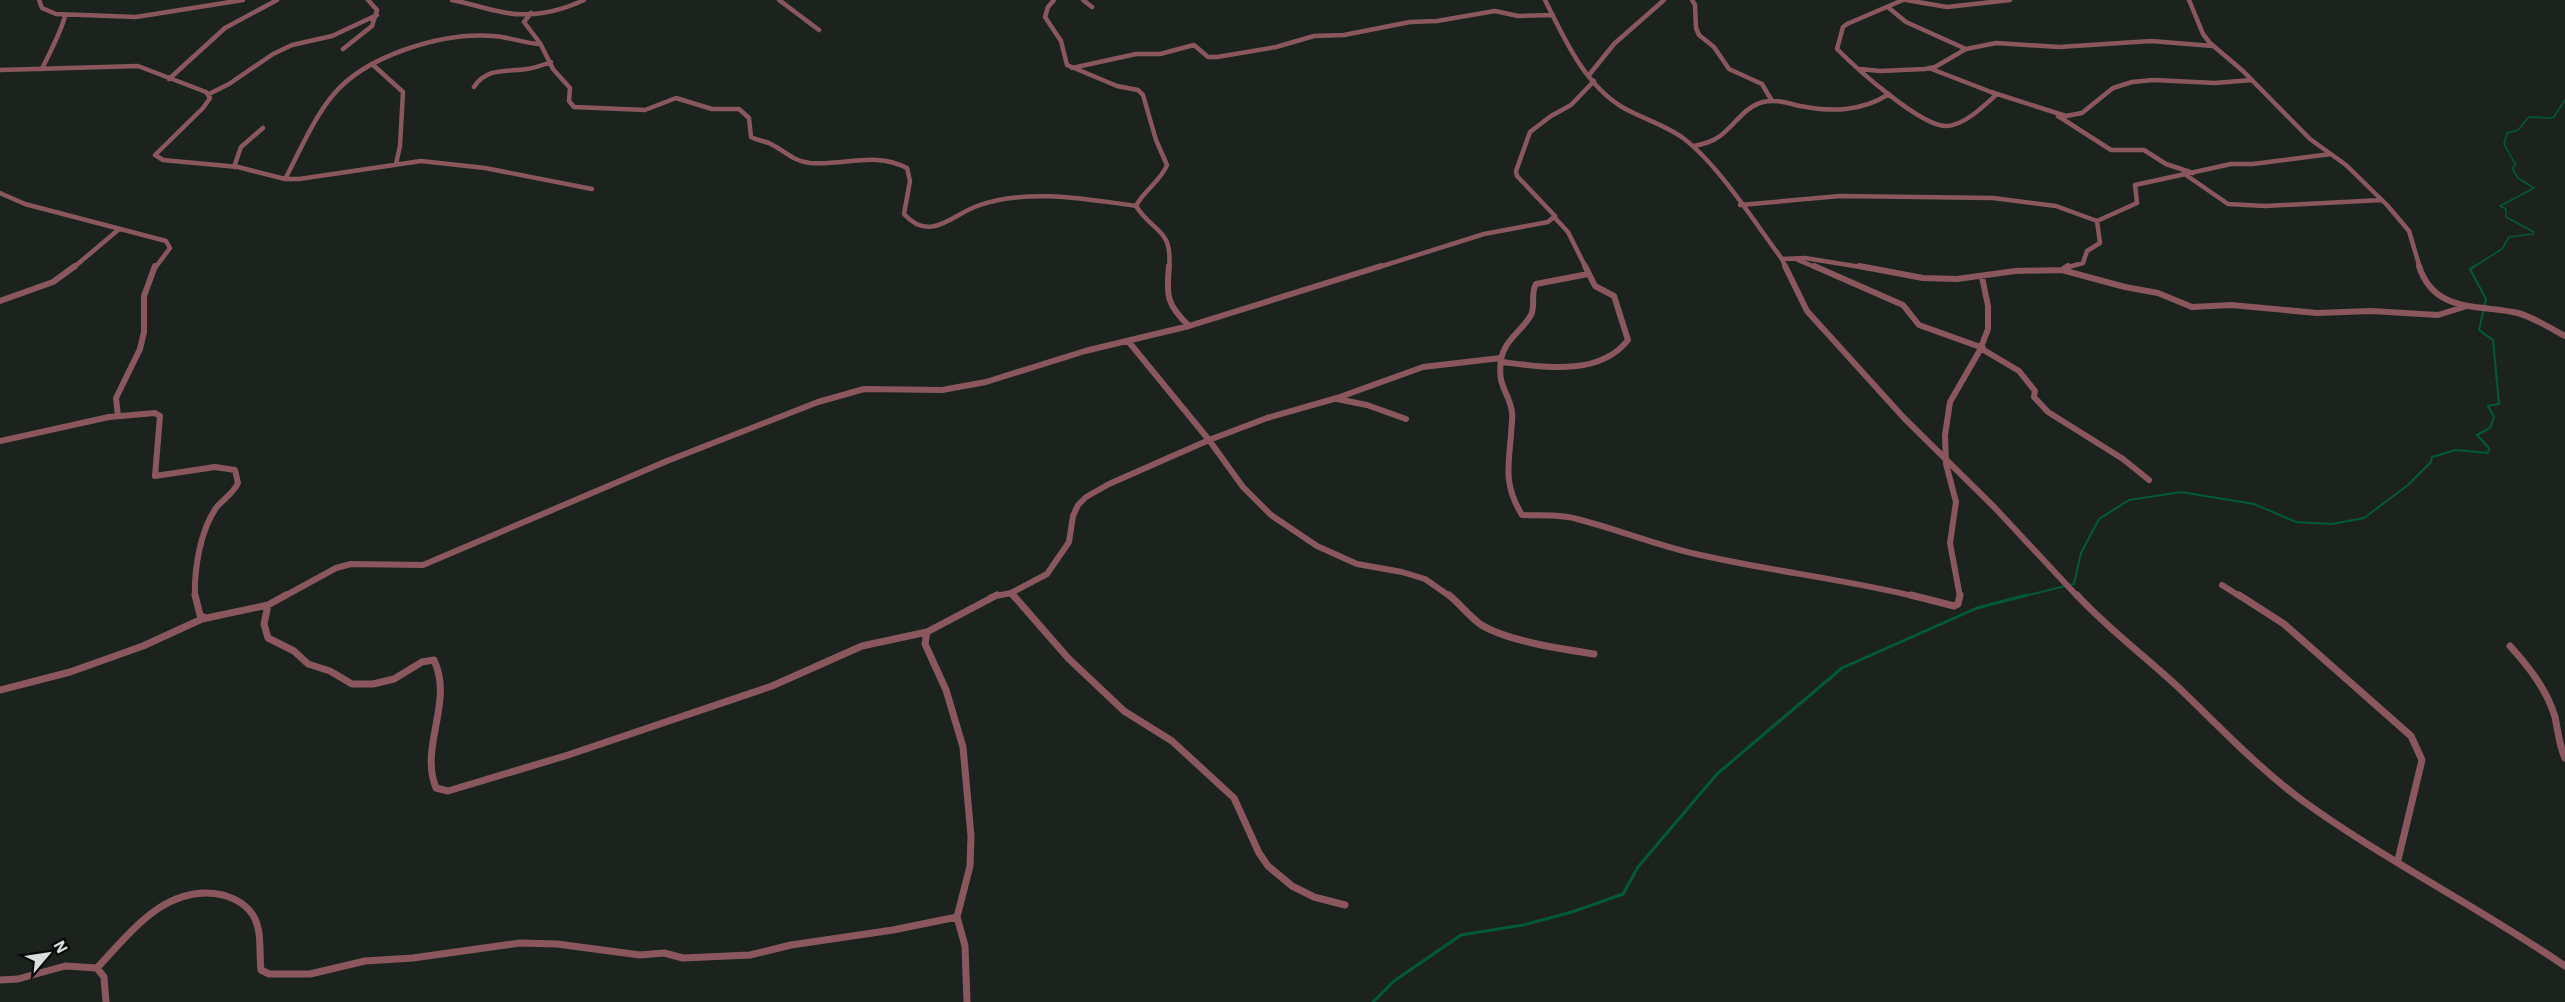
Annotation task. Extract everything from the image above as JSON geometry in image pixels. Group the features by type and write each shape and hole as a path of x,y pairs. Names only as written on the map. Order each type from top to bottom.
{"street":[{"path":"39,0 42,8 48,12 65,15 151,16 243,0"},
{"path":"169,79 225,28 277,0"},
{"path":"343,49 372,26 377,10 368,0"},
{"path":"452,0 507,13 568,7 584,0"},
{"path":"779,0 819,30"},
{"path":"1054,0 1046,10 1045,19 1060,39 1065,61 1072,68 1117,86 1138,90 1143,95 1156,140 1167,165 1161,179 1142,195 1136,206"},
{"path":"1083,0 1092,7"},
{"path":"1545,0 1571,52 1594,81 1620,106 1666,128 1694,146 1712,166 1782,259 1800,300 1808,311 1945,460 1995,508 2102,622 2177,687 2239,747 2302,800 2514,931 2565,966"},
{"path":"1589,75 1614,44 1664,0"},
{"path":"1692,0 1695,5 1696,28 1699,35 1714,47 1729,69 1750,76 1762,84 1772,101"},
{"path":"1997,94 1976,112 1948,126 1938,125 1889,94 1837,49 1843,27 1904,0 1947,7 2010,0"},
{"path":"2189,0 2203,34 2213,46 2252,80 2310,139 2346,165 2382,200 2409,231 2417,263 2426,284 2440,297 2467,306 2517,313 2533,318 2565,336"},
{"path":"1889,8 1904,20 1952,39 1966,49"},
{"path":"1072,68 1136,54 1160,54 1194,45 1208,57 1217,57 1276,47 1314,36 1344,35 1410,22 1495,11 1518,16 1553,15"},
{"path":"531,12 524,22 533,31 538,44 570,87 569,101 574,107 643,110 670,99 679,98 712,109 731,108 743,111 749,118 748,133 752,138 771,144 796,160 815,163 883,159 898,161 907,168 910,181 904,214 911,222 932,227 952,221 976,206 998,201 1055,195 1136,206"},
{"path":"42,69 57,33 64,23 65,15"},
{"path":"0,70 138,66 154,70 169,79 209,94 229,84 273,54 292,45 332,36 377,15"},
{"path":"285,179 333,93 346,80 372,64 401,51 432,42 493,36 538,44"},
{"path":"1860,69 1880,71 1928,68 1966,49 1996,43 2059,47 2155,41 2213,46"},
{"path":"474,87 480,78 498,71 527,69 551,62"},
{"path":"372,64 403,92 396,164"},
{"path":"1928,68 1997,94 2066,116 2077,116 2090,110 2112,89 2129,83 2152,81 2231,83 2252,80"},
{"path":"268,605 264,624 268,639 294,651 308,664 330,671 345,682 373,684 393,679 422,662 434,660 441,675 442,690 431,761 434,784 440,791 460,788 568,755 772,686 862,646 927,632 993,596 1011,593 1047,574 1069,542 1073,516 1086,497 1165,457 1267,418 1337,398 1423,367 1502,360 1556,366 1602,363 1615,356 1628,340 1618,303 1614,296 1595,286 1568,232 1517,176 1516,171 1530,132 1551,116 1571,105 1594,81"},
{"path":"209,94 210,98 203,108 167,141 155,156 163,160 192,161 234,167 285,179 311,178 421,161 449,162 592,189"},
{"path":"1694,146 1714,140 1741,114 1754,106 1772,101 1845,110 1876,103 1889,94"},
{"path":"2049,111 2111,150 2144,150 2166,164 2193,173"},
{"path":"234,167 241,147 263,128"},
{"path":"1740,205 1853,196 2008,198 2056,204 2097,221 2137,203 2135,185 2143,182 2231,164 2253,164 2331,154"},
{"path":"2186,175 2228,204 2265,206 2382,200"},
{"path":"0,193 26,204 166,241 170,248 157,262 144,296 144,332 140,349 116,398 118,416"},
{"path":"1136,206 1142,217 1167,240 1170,266 1167,298 1172,309 1190,326"},
{"path":"0,690 70,672 132,650 205,618 268,605 329,571 344,566 423,565 667,461 836,397 864,389 942,390 975,384 1085,351 1190,326 1484,234 1548,222 1555,218"},
{"path":"2062,270 2068,266 2083,263 2087,251 2099,246 2097,221"},
{"path":"0,301 53,282 87,258 118,230"},
{"path":"1782,259 1794,258 1847,264 1923,278 1982,277 2015,271 2062,270 2125,287 2158,293 2192,307 2231,305 2317,313 2371,311 2438,315 2467,306"},
{"path":"1794,258 1903,305 1919,325 1982,349 2006,361 2025,374 2035,391 2034,397 2040,405 2064,423 2126,461 2149,480"},
{"path":"1588,274 1536,284 1532,291 1533,311 1528,320 1508,341 1502,360 1500,384 1512,412 1508,477 1511,496 1522,515 1575,518 1631,537 1695,554 1791,574 1881,588 1954,606 1958,604 1960,597 1950,543 1950,530 1956,505 1953,483 1945,460 1948,411 1954,392 1988,337 1990,304 1982,277"},
{"path":"1128,341 1182,410 1209,440 1222,461 1259,504 1308,542 1357,564 1402,572 1425,579 1451,597 1479,623 1493,631 1553,647 1594,654"},
{"path":"1337,398 1367,405 1406,419"},
{"path":"0,441 118,416 147,413 160,416 155,476 222,467 231,468 237,472 238,483 233,493 212,513 198,554 195,604 200,615 205,618"},
{"path":"2222,585 2284,624 2411,736 2422,759 2398,860"},
{"path":"1011,593 1068,658 1124,711 1172,741 1234,798 1258,853 1268,866 1300,890 1314,897 1345,905"},
{"path":"927,632 925,644 946,690 963,747 971,836 970,866 957,917 965,946 967,1002"},
{"path":"2510,646 2522,659 2546,697 2557,726 2559,746 2565,758"},
{"path":"97,968 146,916 160,906 194,896 220,894 234,897 249,908 256,922 261,970 276,974 310,974 365,961 412,958 520,943 557,944 640,955 658,952 683,958 729,957 957,917"},
{"path":"0,980 18,979 65,966 97,968 105,977 106,1002"}],"waterway":[{"path":"2472,268 2502,249 2509,237 2533,234 2534,232 2506,217 2506,209 2500,206 2534,188 2518,178 2512,168 2516,165 2504,144 2507,133 2518,130 2529,117 2553,118 2565,100"},
{"path":"2070,585 2074,584 2081,553 2099,519 2129,500 2181,492 2254,504 2296,522 2332,524 2364,518 2408,485 2431,462 2432,457 2456,450 2488,453 2489,448 2477,435 2490,428 2494,417 2488,406 2499,404 2493,340 2479,330 2486,299 2470,269 2474,266"},
{"path":"2021,597 2065,586"},
{"path":"1373,1002 1394,981 1461,935 1523,925 1572,912 1623,894 1638,867 1717,774 1842,668 1977,608 2027,595"}]}
